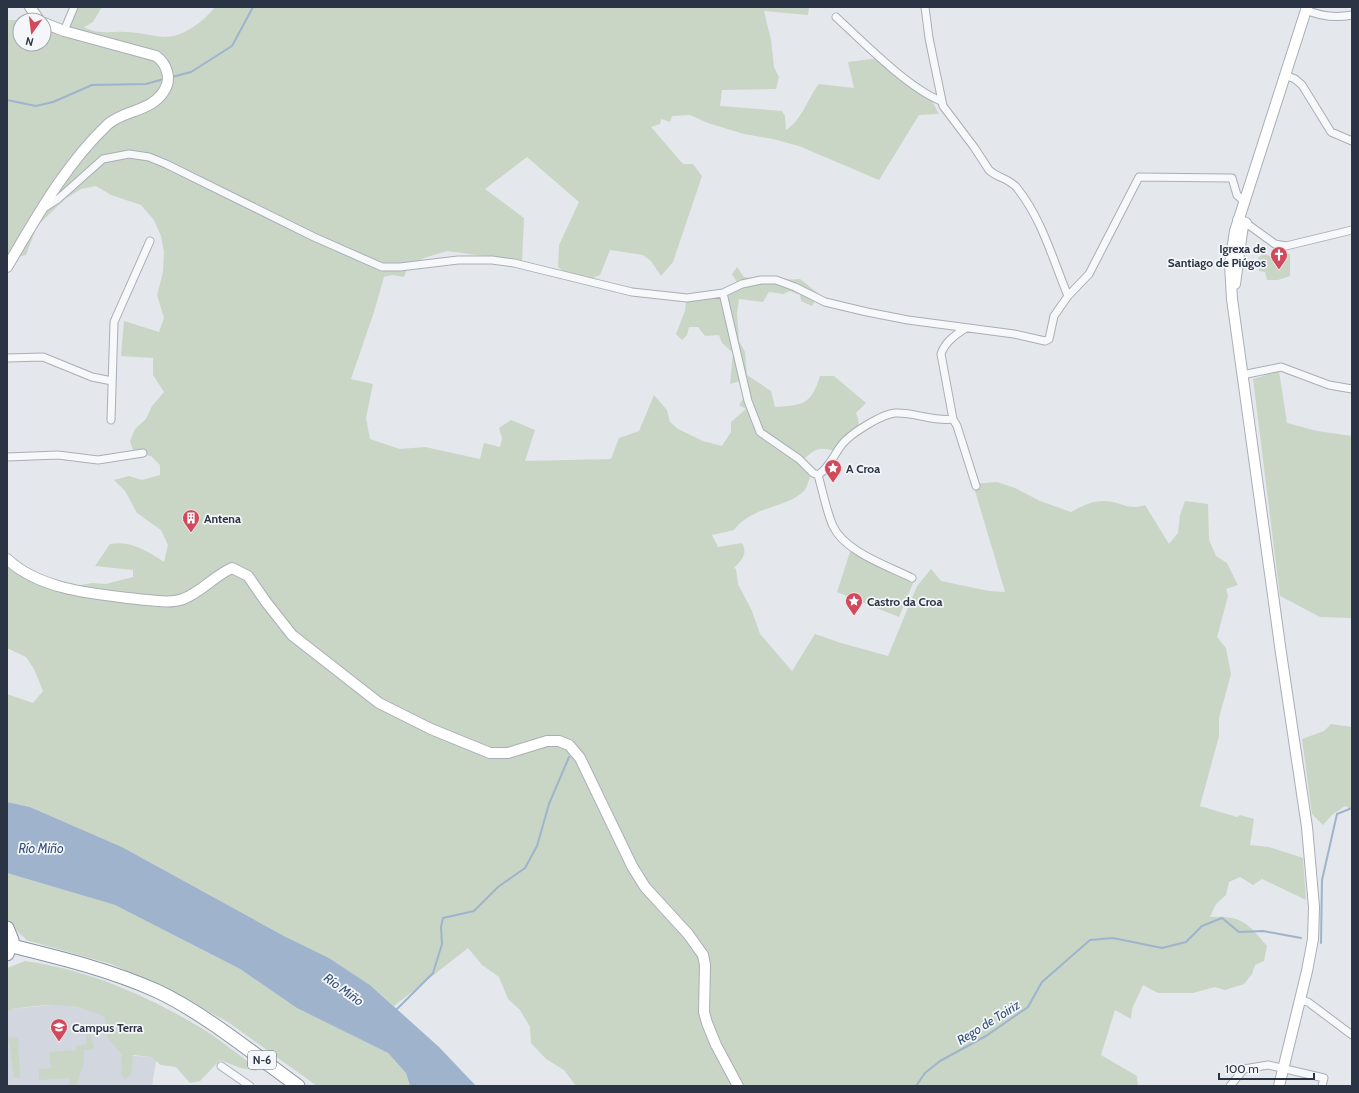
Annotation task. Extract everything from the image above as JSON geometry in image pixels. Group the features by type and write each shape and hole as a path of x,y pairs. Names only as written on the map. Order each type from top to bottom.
{"highway":[{"name":"N-6","path":"7,928 11,935 9,950 105,970 158,992 197,1015 298,1086"}],"street":[{"path":"64,31 74,7"},
{"path":"925,7 942,106 974,147 989,170 992,173 1007,178 1016,187 1034,212 1068,296"},
{"path":"1279,1086 1313,939 1314,907 1307,827 1242,375 1232,299 1230,264 1242,221 1244,202 1306,8 1316,14 1331,16 1352,15"},
{"path":"836,17 914,85 929,96 941,101"},
{"path":"7,267 74,159 109,124 153,103 164,91 167,83 167,73 160,59 150,53 64,31 52,26"},
{"path":"1285,75 1295,79 1302,85 1331,132 1352,142"},
{"path":"44,208 58,199 103,158 129,154 149,157 166,164 314,237 382,267 400,267 458,260 492,260 514,263 632,292 687,298 723,293 742,284 762,280 776,280 795,287 825,302 860,310 908,320 1014,334 1045,341 1049,339 1054,316 1068,296 1089,274 1139,177 1232,178 1237,196 1244,202"},
{"path":"1242,221 1275,244 1286,246 1352,230"},
{"path":"111,420 114,322 150,241"},
{"path":"723,293 748,401 760,432 799,459 813,474 818,475"},
{"path":"966,328 950,339 943,347 941,354 953,419 957,426 976,486"},
{"path":"7,358 43,357 92,377 112,381"},
{"path":"1242,375 1282,367 1323,383 1352,389"},
{"path":"818,475 825,470 845,441 886,415 896,413 944,420 953,419"},
{"path":"7,457 58,455 98,460 143,453"},
{"path":"818,475 834,526 842,538 853,548 912,578"},
{"path":"7,559 17,568 69,589 109,596 170,602 182,599 195,592 223,572 232,568 248,576 292,635 379,703 401,715 490,753 508,753 547,741 559,741 569,745 580,758 632,866 645,887 688,934 703,955 705,965 704,1006 707,1023 716,1045 738,1086"},
{"path":"1300,1000 1308,1002 1352,1035"},
{"path":"1230,1086 1244,1069 1268,1065 1283,1067 1324,1078 1322,1086"},
{"path":"221,1066 250,1086"}],"shaded area":[{"name":"Campus Terra","path":"62,1004 91,1011 105,1017 107,1038 122,1055 151,1057 156,1061 152,1086 7,1086 7,1013 12,1009"}],"green space":[{"path":"76,7 102,7 93,22 84,27 94,31 131,32 171,37 192,28 205,18 215,7 809,7 808,15 764,11 771,40 774,67 779,77 776,89 722,90 720,106 782,111 785,116 786,130 801,115 819,84 854,88 848,62 880,58 928,94 939,114 919,115 879,180 799,146 773,139 744,134 708,123 690,115 672,116 670,122 661,119 660,124 651,127 683,164 693,164 702,176 673,262 661,276 651,261 643,255 610,250 600,275 588,280 563,271 558,267 559,245 579,202 527,157 485,189 524,218 522,261 447,251 424,258 408,266 404,277 392,275 384,277 374,312 351,379 373,384 366,418 370,439 400,449 425,447 480,459 484,443 500,447 502,438 499,428 511,420 535,430 525,461 611,459 619,438 639,431 654,395 667,410 670,422 678,429 703,441 722,446 731,432 731,422 746,409 739,405 745,396 740,381 730,384 733,353 722,343 719,335 705,336 698,327 689,327 687,335 682,340 676,334 685,311 686,301 730,291 738,284 732,274 737,267 744,277 750,278 767,276 800,279 819,294 812,306 801,301 800,295 790,291 783,294 769,292 763,302 739,299 737,313 739,341 745,352 747,375 771,391 775,407 805,402 813,393 820,376 834,376 866,403 856,413 859,430 834,451 824,449 816,450 802,461 810,478 805,490 798,496 789,501 760,511 742,522 734,530 712,535 718,547 742,543 744,547 744,554 742,559 734,568 736,569 738,584 752,611 760,634 792,671 815,634 888,656 917,586 931,569 941,581 989,591 1005,592 973,484 997,482 1015,488 1040,501 1071,512 1097,501 1112,502 1129,507 1139,507 1145,505 1169,544 1178,533 1180,515 1185,501 1208,504 1209,540 1216,556 1227,563 1238,585 1226,589 1228,596 1217,637 1226,648 1231,674 1219,718 1219,736 1200,806 1237,817 1240,815 1254,819 1250,845 1269,847 1303,858 1306,900 1262,879 1253,885 1240,877 1229,882 1226,895 1216,904 1210,917 1229,917 1237,919 1249,926 1267,946 1264,961 1255,965 1252,974 1244,984 1225,990 1215,987 1193,993 1158,993 1143,985 1132,1009 1131,1019 1115,1010 1101,1055 1137,1076 1138,1086 576,1086 564,1070 546,1059 531,1043 530,1027 520,1010 508,999 499,977 482,965 468,948 394,1006 370,985 329,958 284,936 122,847 30,807 7,802 7,694 33,703 43,691 34,669 26,657 7,648 7,555 11,555 8,565 53,590 58,580 75,586 92,583 106,584 133,577 133,570 95,566 110,544 117,543 138,547 164,562 168,545 161,530 137,513 125,491 114,480 129,476 142,480 160,475 160,465 151,456 134,453 130,441 135,429 146,419 152,406 164,392 153,375 153,358 121,356 124,321 159,332 164,318 157,295 163,272 164,252 161,236 154,220 141,205 111,195 96,186 81,189 65,199 37,226 26,255 7,260 7,20 12,20 12,52 52,52 52,20 66,26"},
{"path":"1277,251 1290,254 1290,276 1278,280 1267,280 1265,272 1259,271 1258,258 1264,253 1271,257"},
{"path":"1279,371 1287,423 1317,431 1352,436 1352,618 1320,617 1280,596 1253,379"},
{"path":"851,549 914,581 899,617 837,592"},
{"path":"1331,724 1352,727 1352,809 1345,806 1332,815 1323,825 1312,814 1302,739 1324,731"},
{"path":"7,873 115,905 240,969 298,1008 388,1053 406,1073 410,1086 317,1086 228,1022 150,981 111,964 26,940 7,919"},
{"path":"25,961 70,970 114,984 135,993 211,1034 253,1065 257,1071 241,1068 220,1060 200,1081 190,1083 176,1067 161,1065 151,1057 133,1055 131,1075 125,1079 121,1074 122,1055 107,1038 105,1017 80,1008 59,1005 12,1009 7,1013 7,968"},
{"path":"86,1034 91,1034 94,1049 84,1050 83,1066 76,1086 69,1086 70,1078 39,1080 39,1069 51,1068 49,1052 76,1050 76,1046 87,1044"},
{"path":"18,1037 20,1078 14,1078 10,1046 7,1038"}],"water":[{"name":"Río Miño","path":"7,802 30,807 122,847 284,936 329,958 370,985 439,1047 476,1086 410,1086 406,1073 388,1053 297,1008 240,969 115,905 7,873"}],"waterway":[{"path":"172,77 191,72 232,46 253,7"},
{"path":"7,100 36,106 53,102 92,85 146,84 164,79"},
{"path":"396,1010 433,973 442,944 441,927 443,918 474,911 498,887 525,868 537,846 549,804 569,757"},
{"name":"Rego de Toiriz","path":"1321,943 1322,880 1337,814 1352,808"},
{"name":"Rego de Toiriz","path":"916,1086 925,1073 940,1061 986,1036 1028,1007 1042,982 1090,940 1113,938 1162,948 1186,942 1202,926 1222,918 1239,932 1263,931 1301,938"}],"place":[{"name":"Igrexa de Santiago de Piúgos","path":"1279,270"},
{"name":"A Croa","path":"833,483"},
{"name":"Antena","path":"191,533"},
{"name":"Castro da Croa","path":"854,616"},
{"name":"Campus Terra","path":"59,1042"}]}
